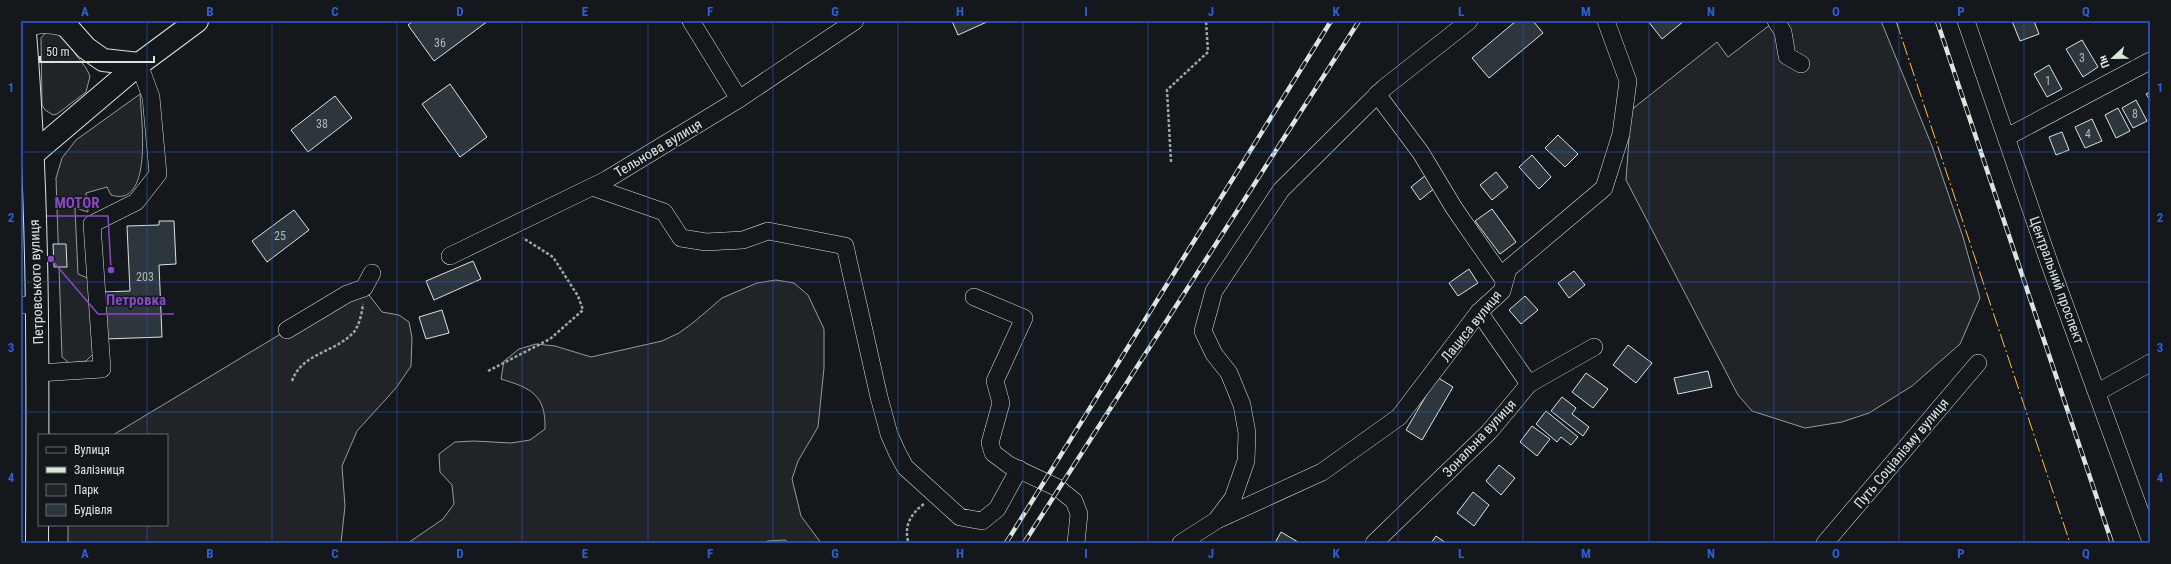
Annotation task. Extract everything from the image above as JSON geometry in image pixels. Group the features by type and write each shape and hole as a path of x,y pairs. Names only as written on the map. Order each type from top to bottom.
{"main road":[{"path":"32,154 139,64 197,21"},
{"path":"64,25 86,48 103,60 139,64"},
{"name":"Петровського вулиця","path":"24,26 32,154 29,305 38,373 37,543"}],"street":[{"path":"691,21 739,99"},
{"name":"Тельнова вулиця","path":"450,256 505,227 606,180 739,99 855,21"},
{"path":"1216,520 1232,498 1246,461 1247,433 1242,405 1229,373 1214,354 1203,331 1214,291 1281,190 1377,94 1469,21"},
{"name":"Лациса вулиця","path":"1181,543 1216,520 1322,472 1400,416 1479,312 1502,291 1508,269 1604,188 1621,134 1628,81 1606,21"},
{"path":"1776,21 1783,32 1787,56 1801,64"},
{"name":"Центральний проспект","path":"1966,21 2007,136 2049,262 2098,392 2150,539"},
{"path":"24,26 46,24 64,25"},
{"path":"2007,136 2150,61"},
{"path":"38,373 102,369 92,224 136,202 158,174 151,97 139,64"},
{"path":"1377,94 1421,152 1454,208 1504,280"},
{"path":"592,187 664,212 681,238 706,242 743,240 768,231 845,246 889,434 905,467 960,517 982,521 997,508 1020,469"},
{"path":"287,330 347,294 364,288 372,273"},
{"path":"974,297 1024,318 995,381 1001,403 990,444 993,453 1020,469 1058,488 1074,501 1079,514 1076,543"},
{"path":"1479,312 1529,384"},
{"name":"Зональна вулиця","path":"1374,543 1489,432 1529,384 1594,347"},
{"name":"Путь Соціалізму вулиця","path":"1824,543 1978,363"},
{"path":"2098,392 2150,363"}],"path":[{"path":"1170,162 1167,90 1208,52 1206,21"},
{"path":"488,371 550,339 583,310 578,296 553,257 505,227"},
{"path":"292,381 296,371 312,357 338,346 354,332 361,315 364,299"},
{"path":"908,541 905,531 911,517 921,506 936,496"}],"green space":[{"path":"1775,21 1881,21 1932,146 1963,237 1980,298 1960,344 1912,386 1869,413 1842,422 1805,428 1752,411 1738,395 1626,180 1631,110 1717,42 1728,57"},
{"path":"47,31 61,35 86,68 90,76 86,92 57,114 53,115 45,110 42,105 41,38"},
{"path":"140,94 143,139 142,158 139,175 134,188 125,196 111,195 107,187 86,193 88,212 75,208 78,274 90,279 93,354 86,361 69,363 62,357 56,178 62,158 76,140"},
{"path":"776,280 794,283 808,295 824,329 824,368 818,427 798,461 792,479 801,516 821,543 789,543 785,540 767,541 767,543 408,543 443,519 454,504 452,485 440,472 439,454 455,442 474,441 511,443 530,440 545,429 543,408 535,395 521,386 501,379 504,361 519,349 536,344 555,346 591,357 662,341 679,333 722,298 757,283"},
{"path":"366,291 382,312 399,315 409,322 412,338 411,366 396,388 357,431 342,466 345,506 341,543 68,543 68,526 168,526 168,434 115,434 347,294"}],"building":[{"path":"413,21 488,21 434,61 408,25"},
{"path":"952,21 989,21 958,35"},
{"path":"1516,21 1533,21 1543,33 1489,78 1472,58"},
{"path":"1648,21 1684,21 1662,39"},
{"path":"2012,21 2034,21 2039,34 2020,41"},
{"path":"2082,40 2098,67 2083,77 2066,49"},
{"path":"2049,65 2062,89 2047,97 2034,74"},
{"path":"450,84 487,137 460,157 422,104"},
{"path":"2150,92 2150,100 2146,94"},
{"path":"335,96 352,118 308,152 291,130"},
{"path":"2136,100 2147,121 2133,128 2122,108"},
{"path":"2118,108 2130,131 2116,138 2105,115"},
{"path":"2092,119 2102,141 2085,148 2075,127"},
{"path":"2062,132 2069,150 2056,155 2049,137"},
{"path":"1558,135 1578,154 1565,167 1545,148"},
{"path":"1532,155 1551,177 1539,189 1519,167"},
{"path":"1496,172 1508,187 1492,200 1480,185"},
{"path":"1426,175 1436,187 1420,200 1411,187"},
{"path":"1492,209 1516,242 1500,254 1475,221"},
{"path":"294,210 309,230 267,262 252,241"},
{"path":"159,221 174,221 176,264 159,265 162,337 105,339 103,292 130,291 127,226 159,225"},
{"path":"53,244 66,244 67,267 54,267"},
{"path":"473,261 481,279 434,300 426,281"},
{"path":"1469,269 1478,283 1458,296 1449,283"},
{"path":"1574,271 1585,285 1569,298 1558,283"},
{"path":"1525,296 1538,310 1521,324 1509,310"},
{"path":"442,310 449,333 426,339 419,317"},
{"path":"1628,345 1652,363 1636,383 1613,365"},
{"path":"1708,371 1712,387 1678,394 1674,378"},
{"path":"1586,373 1608,389 1593,408 1572,392"},
{"path":"1437,377 1453,387 1422,440 1406,430"},
{"path":"1562,397 1576,408 1572,414 1589,427 1583,436 1551,411"},
{"path":"1546,411 1578,437 1571,445 1561,437 1557,442 1536,424"},
{"path":"1532,426 1550,439 1537,456 1520,442"},
{"path":"1499,465 1515,478 1501,495 1486,481"},
{"path":"1473,492 1489,505 1474,526 1457,513"},
{"path":"1281,532 1298,542 1298,543 1275,543"},
{"path":"1436,536 1446,543 1431,543"}],"railway":[{"path":"1006,543 1331,21"},
{"path":"1024,543 1359,21"},
{"path":"1937,21 2112,543"}],"power":[{"path":"1896,21 2070,543"}],"place":[{"name":"Петровка","path":"51,259"},
{"name":"MOTOR","path":"111,270"}]}
